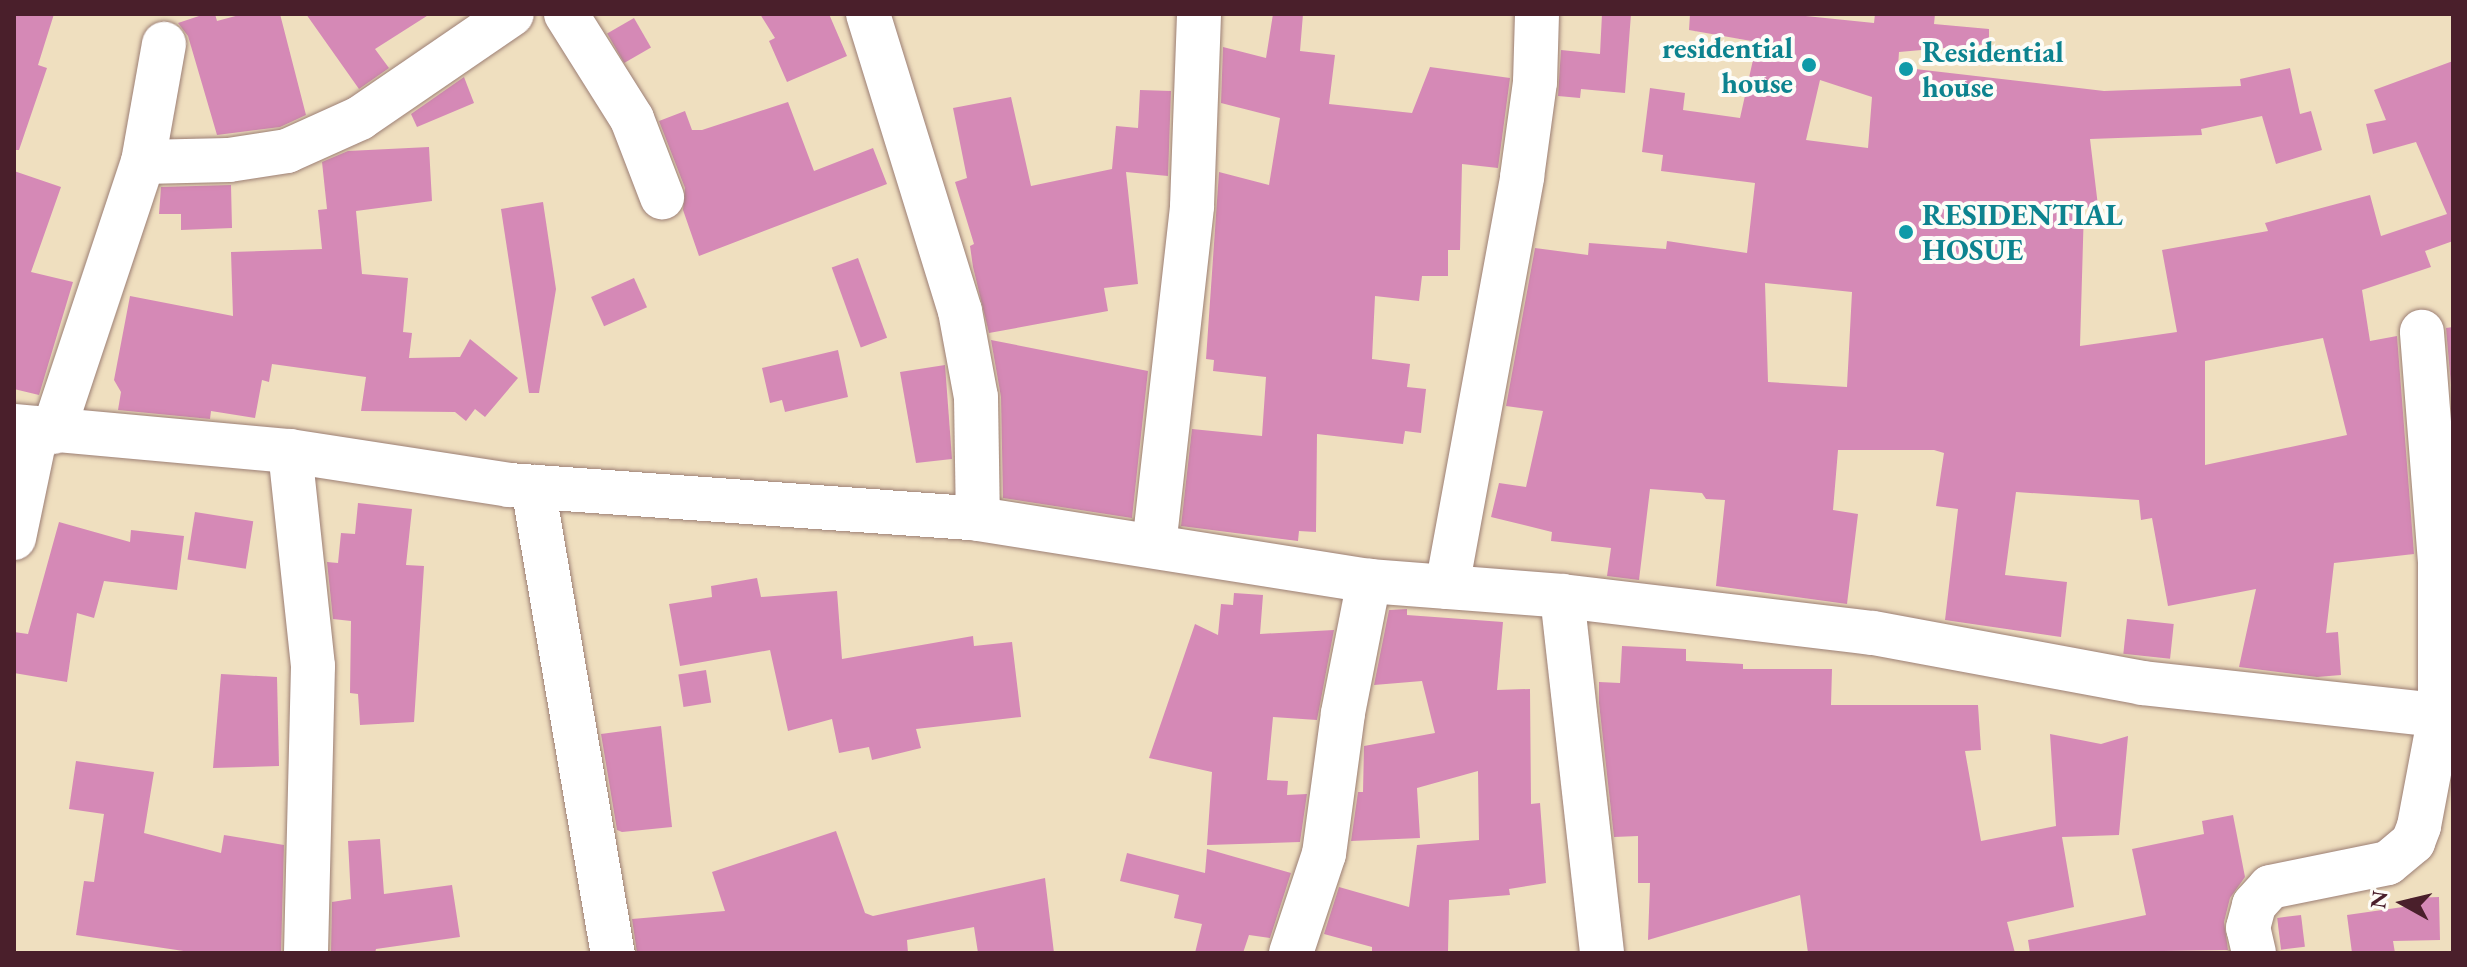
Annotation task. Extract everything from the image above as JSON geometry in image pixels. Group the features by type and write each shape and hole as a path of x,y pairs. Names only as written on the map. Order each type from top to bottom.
{"street":[{"path":"143,162 229,160 287,151 373,110 512,14"},
{"path":"566,14 632,119 662,197"},
{"path":"868,14 960,311 976,397 978,519"},
{"path":"1154,546 1192,206 1199,14"},
{"path":"1447,587 1522,177 1535,82 1537,14"},
{"path":"14,538 35,429 143,162 164,44"},
{"path":"2254,953 2248,928 2254,905 2270,887 2388,863 2413,842 2447,716 2440,562 2422,332"},
{"path":"35,429 290,451 533,487 978,519 1369,581 1562,596 1873,633 2142,683 2447,716"},
{"path":"290,451 313,666 306,953"},
{"path":"533,487 613,953"},
{"path":"1291,953 1324,854 1343,713 1369,581"},
{"path":"1562,596 1602,953"}],"building":[{"path":"14,14 54,14 38,65 47,68 19,150 14,150"},
{"path":"215,14 217,21 243,14 280,14 306,115 280,127 217,135 188,36 178,23"},
{"path":"306,14 430,14 375,49 389,68 359,89"},
{"path":"760,14 829,14 847,56 787,82 769,41 775,38"},
{"path":"1273,14 1303,14 1300,51 1335,55 1329,104 1412,113 1430,67 1510,78 1498,168 1462,164 1460,250 1448,250 1448,276 1422,276 1419,301 1375,296 1372,359 1410,364 1407,387 1426,389 1421,433 1405,431 1403,444 1317,434 1316,532 1299,531 1298,541 1181,526 1192,429 1262,436 1266,377 1213,371 1214,360 1206,359 1219,172 1269,185 1280,118 1221,103 1223,47 1266,58"},
{"path":"1602,14 1631,14 1625,93 1581,89 1580,98 1558,96 1561,50 1600,54"},
{"path":"1690,14 1786,14 1874,23 1875,14 1935,14 1934,24 1989,29 1989,44 1899,52 1898,67 2104,91 2241,86 2240,79 2290,68 2300,114 2311,111 2322,150 2276,164 2262,116 2201,129 2202,135 2090,139 2098,206 2084,208 2080,346 2177,332 2162,250 2268,231 2265,223 2370,195 2381,236 2447,214 2416,142 2373,154 2366,124 2386,120 2374,90 2453,61 2453,241 2425,251 2431,267 2362,290 2370,341 2397,336 2414,554 2334,563 2326,633 2338,632 2341,675 2317,677 2239,667 2256,589 2168,606 2152,518 2141,520 2139,500 2016,492 2005,575 2067,582 2061,637 1945,620 1958,509 1936,506 1944,453 1934,450 1838,450 1833,510 1858,514 1847,604 1716,586 1725,500 1706,499 1702,493 1650,489 1639,580 1607,576 1611,548 1551,541 1552,532 1491,517 1499,483 1526,487 1543,411 1506,406 1535,248 1588,255 1589,243 1666,249 1667,241 1747,253 1755,183 1661,171 1663,155 1642,152 1650,88 1685,93 1683,110 1740,118 1757,42 1689,30","holes":["1820,80 1872,97 1868,148 1806,140","1765,283 1852,292 1847,387 1768,382","2323,338 2347,435 2205,465 2205,361"]},
{"path":"634,18 651,47 624,63 607,34"},
{"path":"464,77 474,103 417,127 411,114"},
{"path":"1140,90 1171,91 1168,176 1126,172 1138,284 1104,288 1108,311 989,333 973,267 970,246 974,244 955,182 967,178 953,108 1011,97 1031,186 1112,169 1116,126 1138,128"},
{"path":"788,102 814,171 873,148 887,184 699,256 683,210 685,188 659,121 685,111 692,130 702,130"},
{"path":"429,147 432,201 356,211 362,274 408,278 403,332 412,333 409,358 460,357 470,339 518,378 485,417 475,409 466,421 455,412 361,411 366,377 272,364 269,382 262,380 255,418 211,411 210,419 118,410 121,392 114,380 130,296 233,316 231,252 322,249 318,210 327,209 322,162 348,151"},
{"path":"14,171 61,187 31,272 73,282 39,395 14,389"},
{"path":"231,185 232,228 181,230 181,214 159,214 161,187"},
{"path":"543,202 556,289 539,393 529,393 501,209"},
{"path":"858,258 887,338 861,347 832,268"},
{"path":"634,278 647,307 604,326 591,297"},
{"path":"2453,327 2453,408 2446,328"},
{"path":"991,340 1148,371 1132,518 1003,498 1001,397"},
{"path":"838,350 848,397 785,412 782,400 770,403 762,368"},
{"path":"945,365 952,459 916,463 900,372"},
{"path":"358,503 412,509 406,565 424,566 414,722 360,725 358,694 350,693 351,621 333,619 327,562 338,563 341,533 355,534"},
{"path":"195,512 253,521 246,569 187,559"},
{"path":"59,522 130,542 131,530 184,536 177,590 104,581 94,618 77,613 67,682 14,673 14,632 28,634"},
{"path":"757,578 761,597 837,591 842,659 973,636 974,646 1012,642 1021,717 916,729 921,748 872,760 869,747 839,753 832,719 788,731 770,650 680,666 669,604 712,597 711,586"},
{"path":"1234,593 1263,595 1260,634 1334,630 1317,720 1273,717 1267,780 1288,781 1287,795 1307,794 1300,842 1207,845 1212,772 1149,758 1195,624 1218,635 1221,604 1233,605"},
{"path":"1407,609 1407,615 1503,622 1497,690 1530,689 1531,804 1540,803 1546,883 1509,889 1510,895 1449,900 1448,953 1372,953 1372,947 1324,934 1339,887 1409,907 1417,845 1479,840 1478,771 1417,788 1420,838 1351,841 1358,792 1363,792 1364,746 1435,733 1422,681 1374,685 1389,610"},
{"path":"2127,619 2174,624 2170,659 2123,654"},
{"path":"1622,646 1686,649 1686,661 1743,664 1743,669 1832,669 1831,705 1978,705 1981,750 1965,751 1981,841 2056,826 2050,734 2101,744 2128,736 2119,835 2062,837 2074,907 2007,922 2015,953 1808,953 1800,895 1648,940 1650,883 1638,883 1638,836 1614,837 1599,703 1599,682 1620,683"},
{"path":"706,670 711,703 684,707 678,674"},
{"path":"221,674 277,677 279,766 213,768"},
{"path":"661,726 672,827 622,832 617,830 601,734"},
{"path":"76,761 154,772 144,833 221,853 224,835 284,845 281,953 197,953 76,935 84,881 94,882 104,814 69,809"},
{"path":"2233,815 2245,877 2230,898 2224,922 2228,950 2030,953 2028,940 2146,915 2132,849 2204,834 2202,821"},
{"path":"836,831 865,913 873,916 1045,878 1054,953 978,953 974,927 907,940 908,953 637,953 632,919 725,911 712,872"},
{"path":"380,839 384,894 452,885 460,937 376,949 375,953 331,953 332,902 351,899 348,841"},
{"path":"1207,849 1291,873 1270,938 1249,935 1243,953 1195,953 1202,924 1174,918 1179,895 1120,881 1127,853 1205,873"},
{"path":"2439,897 2440,940 2393,941 2395,953 2352,953 2347,915 2410,906 2410,898"},
{"path":"2301,915 2305,947 2281,950 2277,918"}],"place":[{"name":"residential house","path":"1809,65"},
{"name":"Residential house","path":"1906,69"},
{"name":"RESIDENTIAL HOSUE","path":"1906,232"}]}
